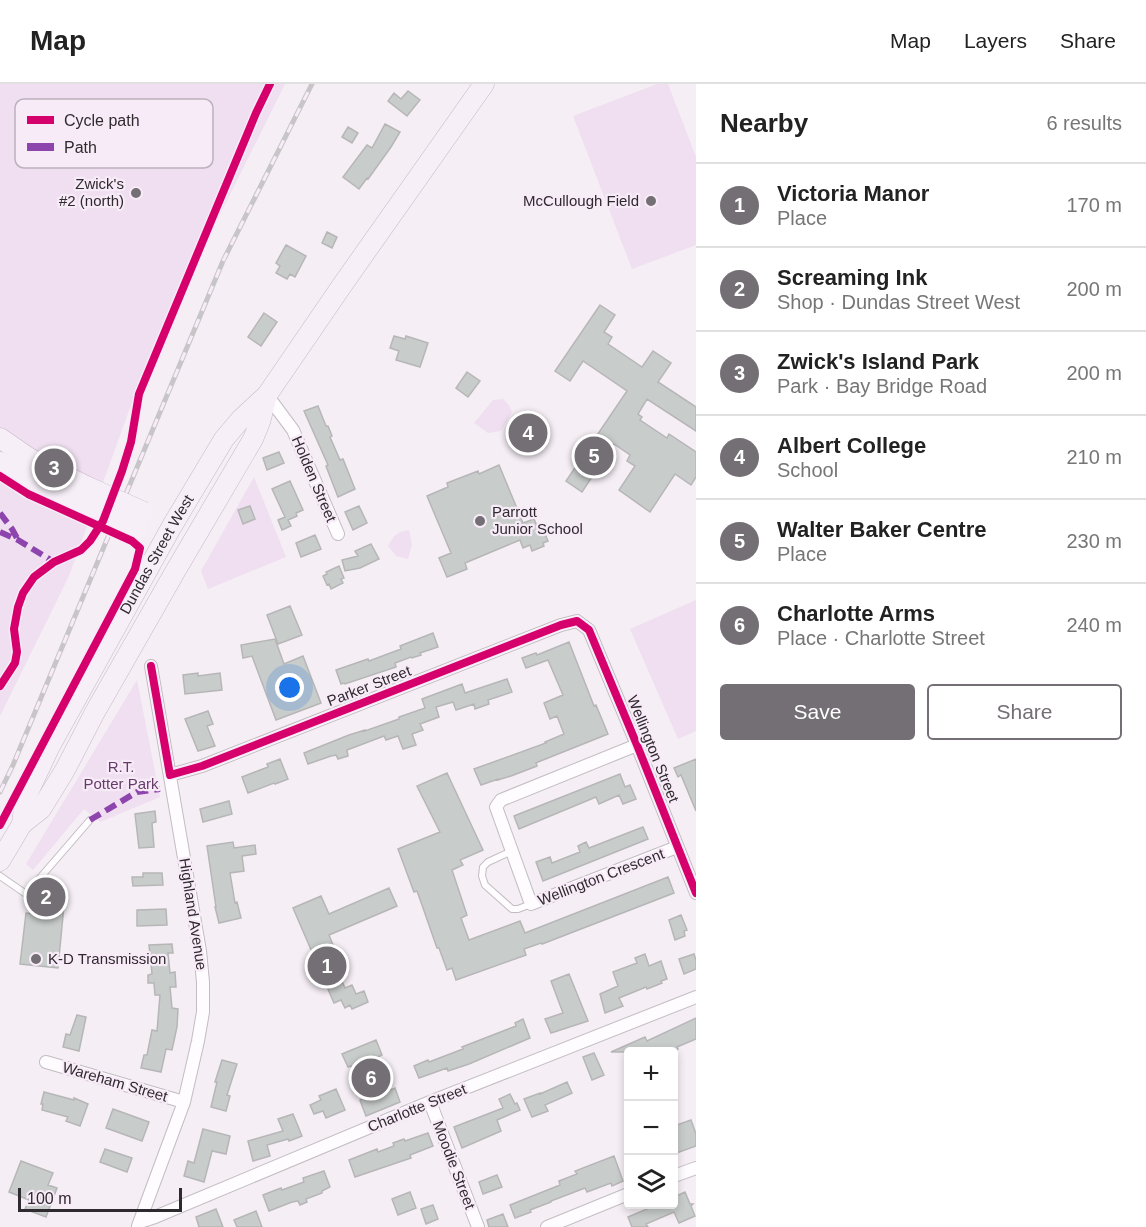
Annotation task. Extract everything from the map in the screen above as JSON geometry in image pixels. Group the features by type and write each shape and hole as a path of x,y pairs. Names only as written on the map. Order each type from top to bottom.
{"main road":[{"name":"Dundas Street West","path":"22,824 25,799 49,748 168,534 224,439 241,419 267,395 484,84"},
{"name":"Dundas Street West","path":"0,861 22,824 41,809 190,545 254,439 267,395"},
{"path":"0,438 84,495"},
{"path":"0,462 22,475 84,495 190,545"}],"street":[{"name":"Holden Street","path":"267,395 292,430 338,534"},
{"name":"Wellington Street","path":"577,621 589,630 696,893"},
{"name":"Parker Street","path":"170,775 202,766 561,625 577,621"},
{"name":"Highland Avenue","path":"139,1224 184,1102 203,1012 200,951 151,666"},
{"name":"Wellington Crescent","path":"637,745 501,801 496,807 531,904 677,847"},
{"name":"Charlotte Street","path":"139,1224 430,1102 696,997"},
{"name":"Wareham Street","path":"46,1062 184,1102"},
{"name":"Moodie Street","path":"430,1102 478,1227"},
{"path":"678,1174 696,1167"},
{"path":"547,1227 624,1196"}],"lane":[{"path":"0,876 26,894 90,820"},
{"path":"512,851 488,862 483,867 482,876 485,885 512,909 531,904"}],"green space":[{"path":"0,84 285,84 147,361 69,576 0,716"},
{"name":"McCullough Field","path":"657,84 668,84 696,157 696,245 632,269 573,116"},
{"path":"503,399 512,412 501,431 488,433 474,423 493,400"},
{"path":"254,477 286,557 208,589 201,571"},
{"path":"409,530 412,545 408,559 396,556 388,546 396,535"},
{"path":"696,600 696,731 678,739 630,629"},
{"name":"R.T. Potter Park","path":"137,680 160,797 100,822 84,809 33,870 26,864"}],"building":[{"path":"408,91 420,100 407,116 388,101 394,93 401,99"},
{"path":"385,124 400,132 359,189 343,177 367,145 372,148"},
{"path":"348,127 358,133 352,143 342,137"},
{"path":"327,232 337,237 332,248 322,243"},
{"path":"286,245 306,256 295,277 290,274 287,279 276,273 280,266 276,263"},
{"path":"600,305 615,315 604,332 612,337 608,344 642,367 653,351 671,363 658,382 696,407 696,431 647,399 638,414 642,417 640,420 667,438 669,434 696,452 696,477 691,485 675,474 650,512 619,490 635,466 627,461 630,455 614,444 582,492 566,481 627,391 583,361 570,381 555,371"},
{"path":"264,313 277,322 261,346 248,337"},
{"path":"394,336 405,339 406,336 428,343 420,367 396,360 399,351 390,348"},
{"path":"467,372 480,381 468,397 456,388"},
{"path":"318,406 340,460 343,459 355,489 338,497 326,466 328,465 304,411"},
{"path":"279,452 284,463 267,470 263,458"},
{"name":"Parrott Junior School","path":"499,465 523,523 534,519 537,526 541,524 548,541 543,543 544,546 532,551 530,545 523,548 520,540 465,563 467,569 447,577 439,558 451,553 427,496 448,487 447,483 478,471 479,474"},
{"path":"290,481 303,510 288,520 291,526 282,530 278,520 285,517 272,489"},
{"path":"250,506 255,519 243,524 238,510"},
{"path":"359,506 367,523 353,530 345,512"},
{"path":"315,535 321,549 301,557 296,543"},
{"path":"371,544 379,559 360,568 345,571 342,560 358,556 355,551"},
{"path":"339,566 344,578 341,579 343,583 331,589 323,576 327,574 326,572"},
{"path":"290,606 302,635 278,644 267,615"},
{"path":"433,633 438,647 395,663 396,667 341,684 336,670 401,649 400,646"},
{"path":"275,639 284,664 303,656 321,703 276,720 252,656 243,658 241,645"},
{"path":"569,642 594,706 596,705 608,734 538,762 537,766 481,785 474,769 546,743 564,734 557,716 550,719 544,703 563,695 548,660 526,668 522,658 536,653 537,655"},
{"path":"198,673 198,676 220,673 222,690 185,694 183,675"},
{"path":"507,679 512,692 488,700 489,704 475,709 474,704 456,710 453,702 436,707 439,717 420,724 423,730 412,734 416,745 403,749 398,736 386,740 384,736 347,750 348,756 338,759 336,755 331,756 308,764 304,753 425,708 422,699 462,684 465,693"},
{"path":"208,711 213,724 207,726 215,746 198,751 185,719"},
{"path":"280,759 288,779 248,793 242,777 268,767 267,764"},
{"path":"696,759 696,811 681,775 678,777 674,768"},
{"path":"447,773 483,850 460,860 463,865 452,870 467,915 461,918 469,940 520,921 525,933 668,877 674,893 524,949 526,955 456,980 452,968 447,970 439,948 437,948 417,891 414,892 398,849 440,832 417,786"},
{"path":"620,774 625,787 630,785 636,799 623,804 619,795 599,804 596,797 519,829 514,816"},
{"path":"229,801 232,814 203,822 200,809"},
{"path":"155,811 156,822 152,823 154,847 139,848 135,814"},
{"path":"643,827 648,839 543,881 536,862 550,857 552,863 580,852 578,846 586,842 589,848"},
{"path":"233,842 234,848 255,845 256,854 242,856 244,871 230,873 235,903 237,902 241,918 219,923 207,846"},
{"path":"143,873 162,873 163,885 133,886 132,877 143,877"},
{"path":"389,888 397,906 329,935 333,945 327,947 345,988 352,985 356,994 364,991 368,1002 352,1009 350,1005 345,1008 341,1000 334,1003 293,908 321,896 329,914"},
{"path":"42,893 65,895 58,968 20,964 26,913 40,914"},
{"path":"166,909 167,925 137,926 137,910"},
{"path":"681,915 687,930 684,931 685,936 675,940 669,920"},
{"path":"172,944 173,953 168,953 170,973 175,972 176,987 170,987 172,1008 178,1009 177,1027 172,1050 166,1049 161,1072 141,1068 144,1055 147,1055 152,1030 157,1031 160,995 155,995 154,983 148,983 148,975 152,974 149,945"},
{"path":"645,954 649,966 661,961 667,979 647,989 646,987 619,998 623,1006 605,1013 600,994 618,986 613,972 637,963 635,958"},
{"path":"694,954 696,969 684,974 679,959"},
{"path":"569,974 588,1021 551,1033 545,1019 563,1013 551,981"},
{"path":"77,1015 86,1017 79,1051 63,1047 66,1034 70,1035"},
{"path":"696,1018 696,1039 677,1047 624,1047 624,1052 611,1052 645,1037 647,1041"},
{"path":"523,1019 530,1038 469,1064 448,1071 447,1068 419,1078 414,1066 463,1049 462,1047 516,1026 515,1023"},
{"path":"376,1040 382,1055 378,1057 391,1090 395,1088 400,1102 366,1116 360,1100 364,1098 351,1066 348,1067 342,1054"},
{"path":"594,1053 604,1075 592,1080 583,1057"},
{"path":"222,1060 237,1064 227,1095 230,1096 226,1111 211,1107 217,1082 215,1082"},
{"path":"567,1082 572,1093 545,1105 548,1111 532,1117 524,1099"},
{"path":"336,1089 345,1110 326,1118 323,1111 314,1114 310,1105 321,1100 319,1096"},
{"path":"44,1092 74,1100 74,1098 88,1104 80,1126 66,1121 68,1117 42,1110"},
{"path":"510,1094 520,1110 497,1120 501,1131 462,1148 454,1127 503,1108 499,1099"},
{"path":"113,1109 149,1122 142,1141 106,1128"},
{"path":"293,1114 302,1136 267,1145 270,1156 253,1161 248,1141 283,1131 278,1119"},
{"path":"691,1120 696,1134 696,1146 678,1153 678,1125"},
{"path":"203,1129 230,1136 226,1154 212,1151 204,1182 184,1176 188,1161 194,1163"},
{"path":"428,1133 433,1146 410,1155 411,1158 355,1177 349,1160 377,1149 378,1152 394,1146 393,1143 404,1139 405,1141"},
{"path":"105,1149 132,1158 127,1172 100,1162"},
{"path":"614,1156 623,1181 587,1192 585,1188 515,1218 510,1205 560,1185 559,1181 577,1174 575,1171"},
{"path":"21,1161 53,1173 48,1185 57,1188 46,1217 25,1209 29,1200 9,1192"},
{"path":"324,1171 330,1187 322,1193 306,1199 307,1202 300,1205 298,1201 292,1202 269,1211 263,1195 304,1182 303,1178"},
{"path":"497,1175 502,1187 483,1194 479,1182"},
{"path":"410,1192 416,1208 398,1215 392,1199"},
{"path":"685,1192 690,1204 693,1204 691,1206 695,1216 679,1223 674,1212 646,1224 648,1227 632,1227 628,1217 647,1209 678,1209 678,1195"},
{"path":"433,1205 438,1219 426,1224 421,1209"},
{"path":"216,1209 223,1227 199,1227 196,1217"},
{"path":"256,1211 262,1227 237,1227 234,1220"},
{"path":"503,1214 508,1227 489,1227 487,1220"}],"railway":[{"path":"0,792 223,261 312,84"}],"marked path":[{"path":"0,513 18,540"},
{"path":"0,532 54,562"},
{"path":"90,820 137,792 160,789"}],"cycle path":[{"path":"0,686 15,663 17,652 14,629 23,593 34,577 54,562 81,550 103,521 131,442 139,394 270,84"},
{"path":"0,476 28,494 132,541 140,548 135,569 0,825"},
{"path":"151,666 170,775 202,766 561,625 577,621 589,630 696,893"}],"place":[{"name":"Zwick's #2 (north)","path":"136,193"},
{"name":"McCullough Field","path":"651,201"},
{"name":"Albert College","path":"528,433"},
{"name":"Walter Baker Centre","path":"594,456"},
{"name":"Zwick's Island Park","path":"54,468"},
{"name":"Parrott Junior School","path":"480,521"},
{"name":"Screaming Ink","path":"46,897"},
{"name":"K-D Transmission","path":"36,959"},
{"name":"Victoria Manor","path":"327,966"},
{"name":"Charlotte Arms","path":"371,1078"}]}
